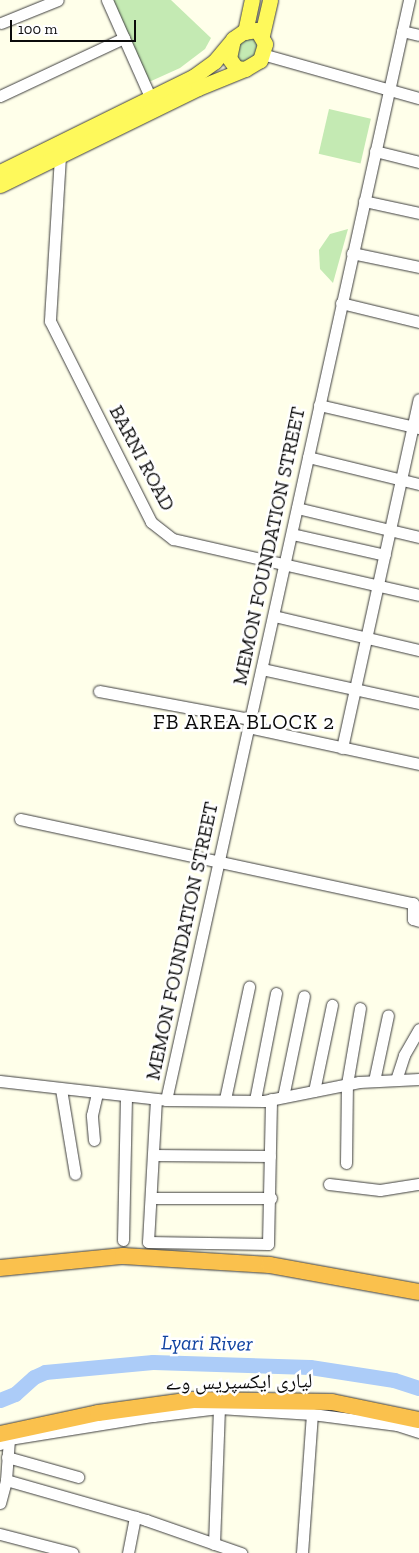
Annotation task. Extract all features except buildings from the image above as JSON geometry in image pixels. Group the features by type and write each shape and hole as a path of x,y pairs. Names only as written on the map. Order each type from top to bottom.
{"highway":[{"path":"0,1268 123,1256 270,1264 419,1292"},
{"name":"لیاری ایکسپریس وے","path":"3,1439 98,1413 193,1400 332,1402 419,1420"}],"main road":[{"path":"245,69 236,68 229,58 252,0"},
{"path":"0,172 58,151 254,64 262,54 262,35 270,0"},
{"path":"0,185 214,62 239,35 257,30 262,35"}],"street":[{"path":"1,23 58,0"},
{"path":"107,0 151,99"},
{"name":"MEMON FOUNDATION STREET","path":"271,1198 268,1244 148,1242 153,1154 161,1099 219,859 286,566 340,303 409,0"},
{"path":"402,31 419,35"},
{"path":"0,96 124,38"},
{"path":"262,54 419,98"},
{"name":"BARNI ROAD","path":"58,151 50,321 151,522 173,539 419,595"},
{"path":"375,151 419,162"},
{"path":"364,201 419,213"},
{"path":"352,253 419,268"},
{"path":"340,303 419,322"},
{"path":"342,748 379,587 401,480 416,427 419,399"},
{"path":"319,405 416,427"},
{"path":"308,457 419,484"},
{"path":"298,508 419,537"},
{"path":"292,534 385,555"},
{"path":"274,616 419,650"},
{"path":"262,669 419,703"},
{"path":"98,690 249,723 342,748 419,764"},
{"path":"20,819 219,859 414,903 413,919 419,921"},
{"path":"226,1099 249,987"},
{"path":"255,1100 276,993"},
{"path":"151,1198 271,1198 270,1156 277,1098 304,996"},
{"path":"314,1091 332,1005"},
{"path":"346,1163 347,1084 360,1008"},
{"path":"374,1081 388,1014"},
{"path":"396,1080 404,1055 419,1028"},
{"path":"0,1082 161,1099 255,1100 277,1098 347,1084 418,1079 419,1092"},
{"path":"60,1088 75,1174"},
{"path":"94,1140 92,1115 97,1093"},
{"path":"123,1240 126,1096"},
{"path":"153,1154 270,1156"},
{"path":"328,1184 380,1190 419,1184"},
{"path":"214,1544 220,1408"},
{"path":"0,1503 6,1480 7,1457 3,1439 220,1408 312,1414 397,1425 419,1432"},
{"path":"302,1553 312,1414"},
{"path":"7,1457 78,1477"},
{"path":"6,1480 135,1517 238,1553"},
{"path":"128,1553 135,1517"},
{"path":"0,1534 73,1553"}],"green space":[{"path":"111,0 171,0 211,38 205,49 180,68 149,82"},
{"path":"251,34 261,49 241,67 232,47"},
{"path":"329,109 371,119 361,163 319,154"},
{"path":"348,229 333,283 320,269 319,250 330,234"}],"waterway":[{"name":"Lyari River","path":"0,1400 15,1394 34,1377 45,1372 153,1362 310,1367 394,1380 419,1388"}],"district":[{"name":"FB AREA BLOCK 2","path":"244,722"}]}
